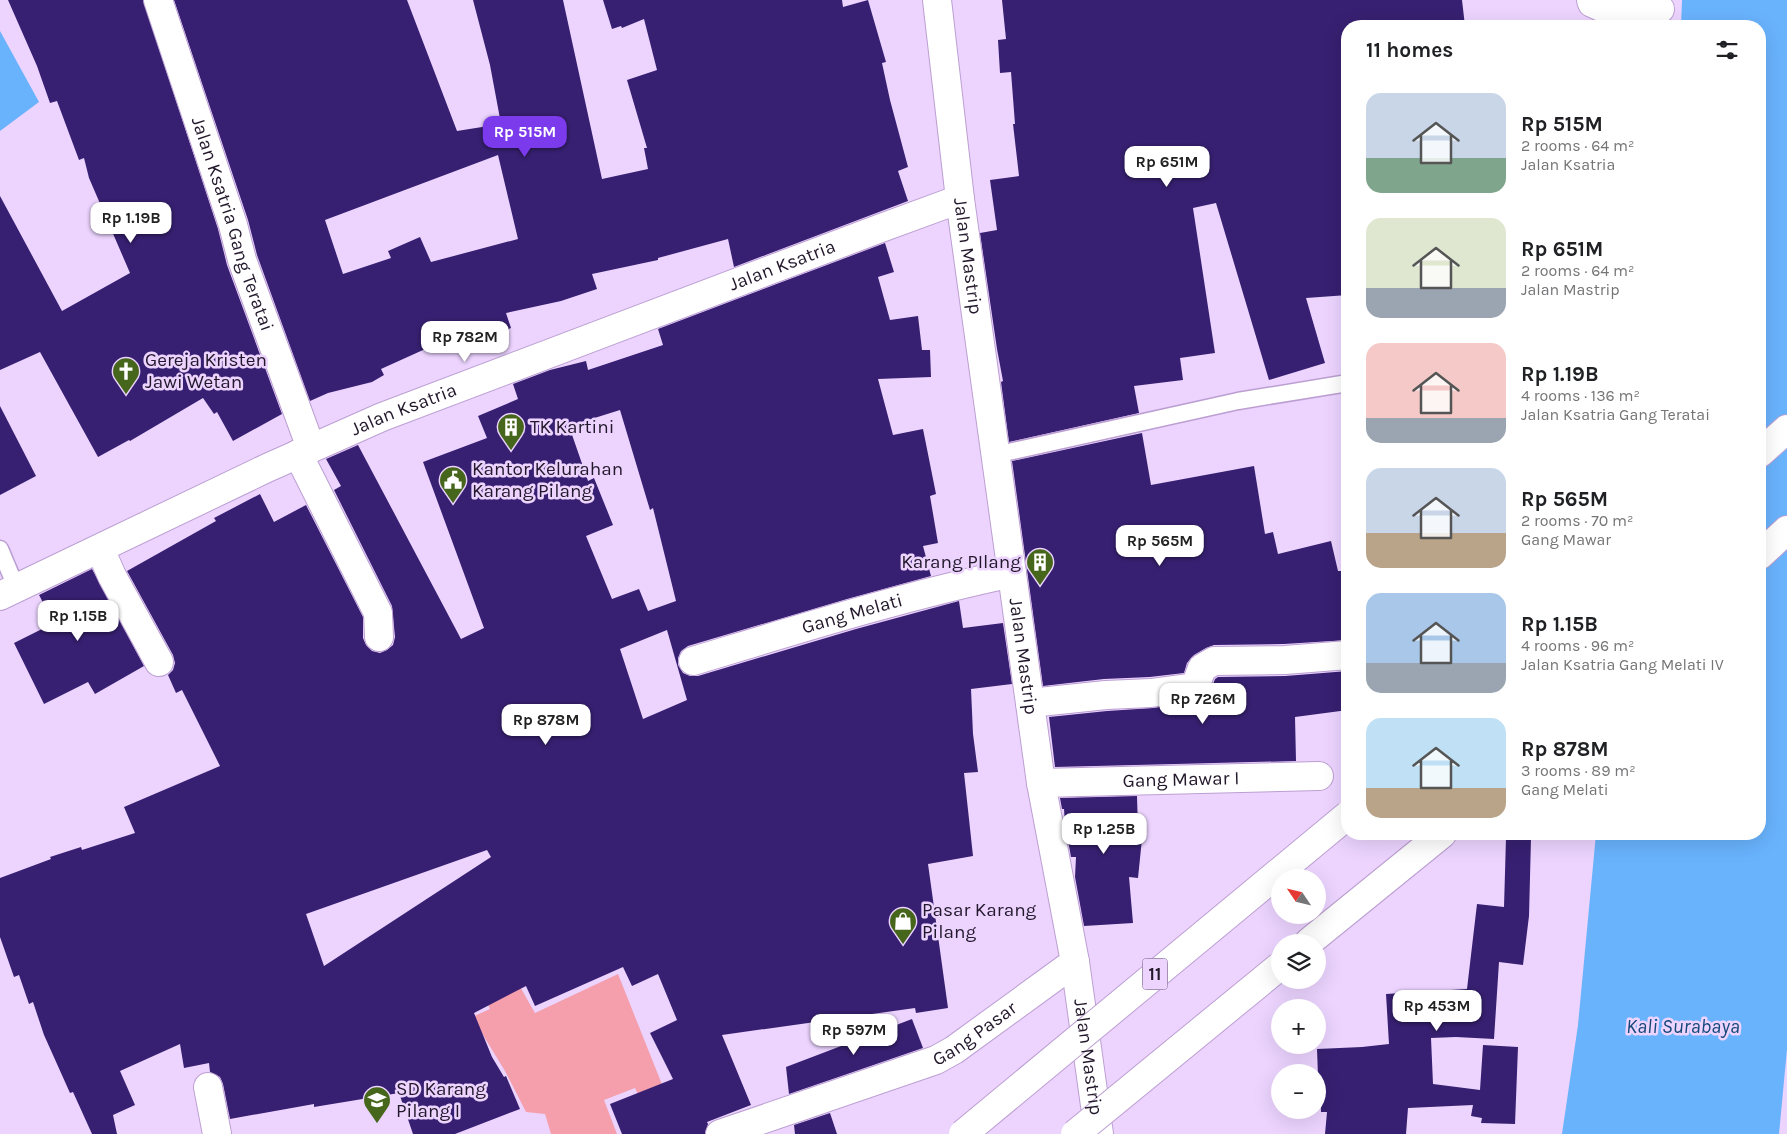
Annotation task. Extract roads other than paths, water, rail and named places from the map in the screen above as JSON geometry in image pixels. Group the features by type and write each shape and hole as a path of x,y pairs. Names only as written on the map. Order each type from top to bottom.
{"main road":[{"name":"Jalan Ksatria Gang Teratai","path":"158,0 233,225 242,260 304,451 378,613 379,637"},
{"name":"Jalan Mastrip","path":"937,0 960,199 1041,783 1075,962 1099,1134"},
{"path":"1591,0 1592,3 1601,7 1660,12"},
{"name":"Jalan Ksatria","path":"8,592 304,451 382,417 960,199"},
{"path":"1766,448 1787,429"},
{"path":"1766,549 1787,530"},
{"path":"100,549 112,576 159,662"},
{"name":"Gang Melati","path":"693,661 855,612 964,583 1012,573"},
{"path":"1030,703 1106,695 1151,693 1195,687 1202,668 1214,661 1286,660 1341,656"},
{"name":"Gang Mawar I","path":"1041,783 1320,776"},
{"name":"11","path":"963,1134 1341,821"},
{"path":"1319,934 1435,840"},
{"name":"Gang Pasar","path":"720,1134 936,1060 954,1050 1075,962"},
{"path":"1074,1134 1271,973"},
{"path":"208,1087 217,1134"}],"lane":[{"path":"995,455 1238,401 1341,384"},
{"path":"0,549 8,592"}],"water":[{"name":"Kali Surabaya","path":"1682,0 1787,0 1787,1049 1779,1134 1562,1134 1578,1025 1595,840 1766,840 1766,20 1681,20"},
{"path":"0,31 39,102 0,131"}],"place":[{"name":"Gereja Kristen Jawi Wetan","path":"126,395"},
{"name":"TK Kartini","path":"511,451"},
{"name":"Kantor Kelurahan Karang Pilang","path":"453,504"},
{"name":"Karang PIlang","path":"1040,586"},
{"name":"Pasar Karang Pilang","path":"903,945"},
{"name":"SD Karang Pilang I","path":"377,1124"}]}
